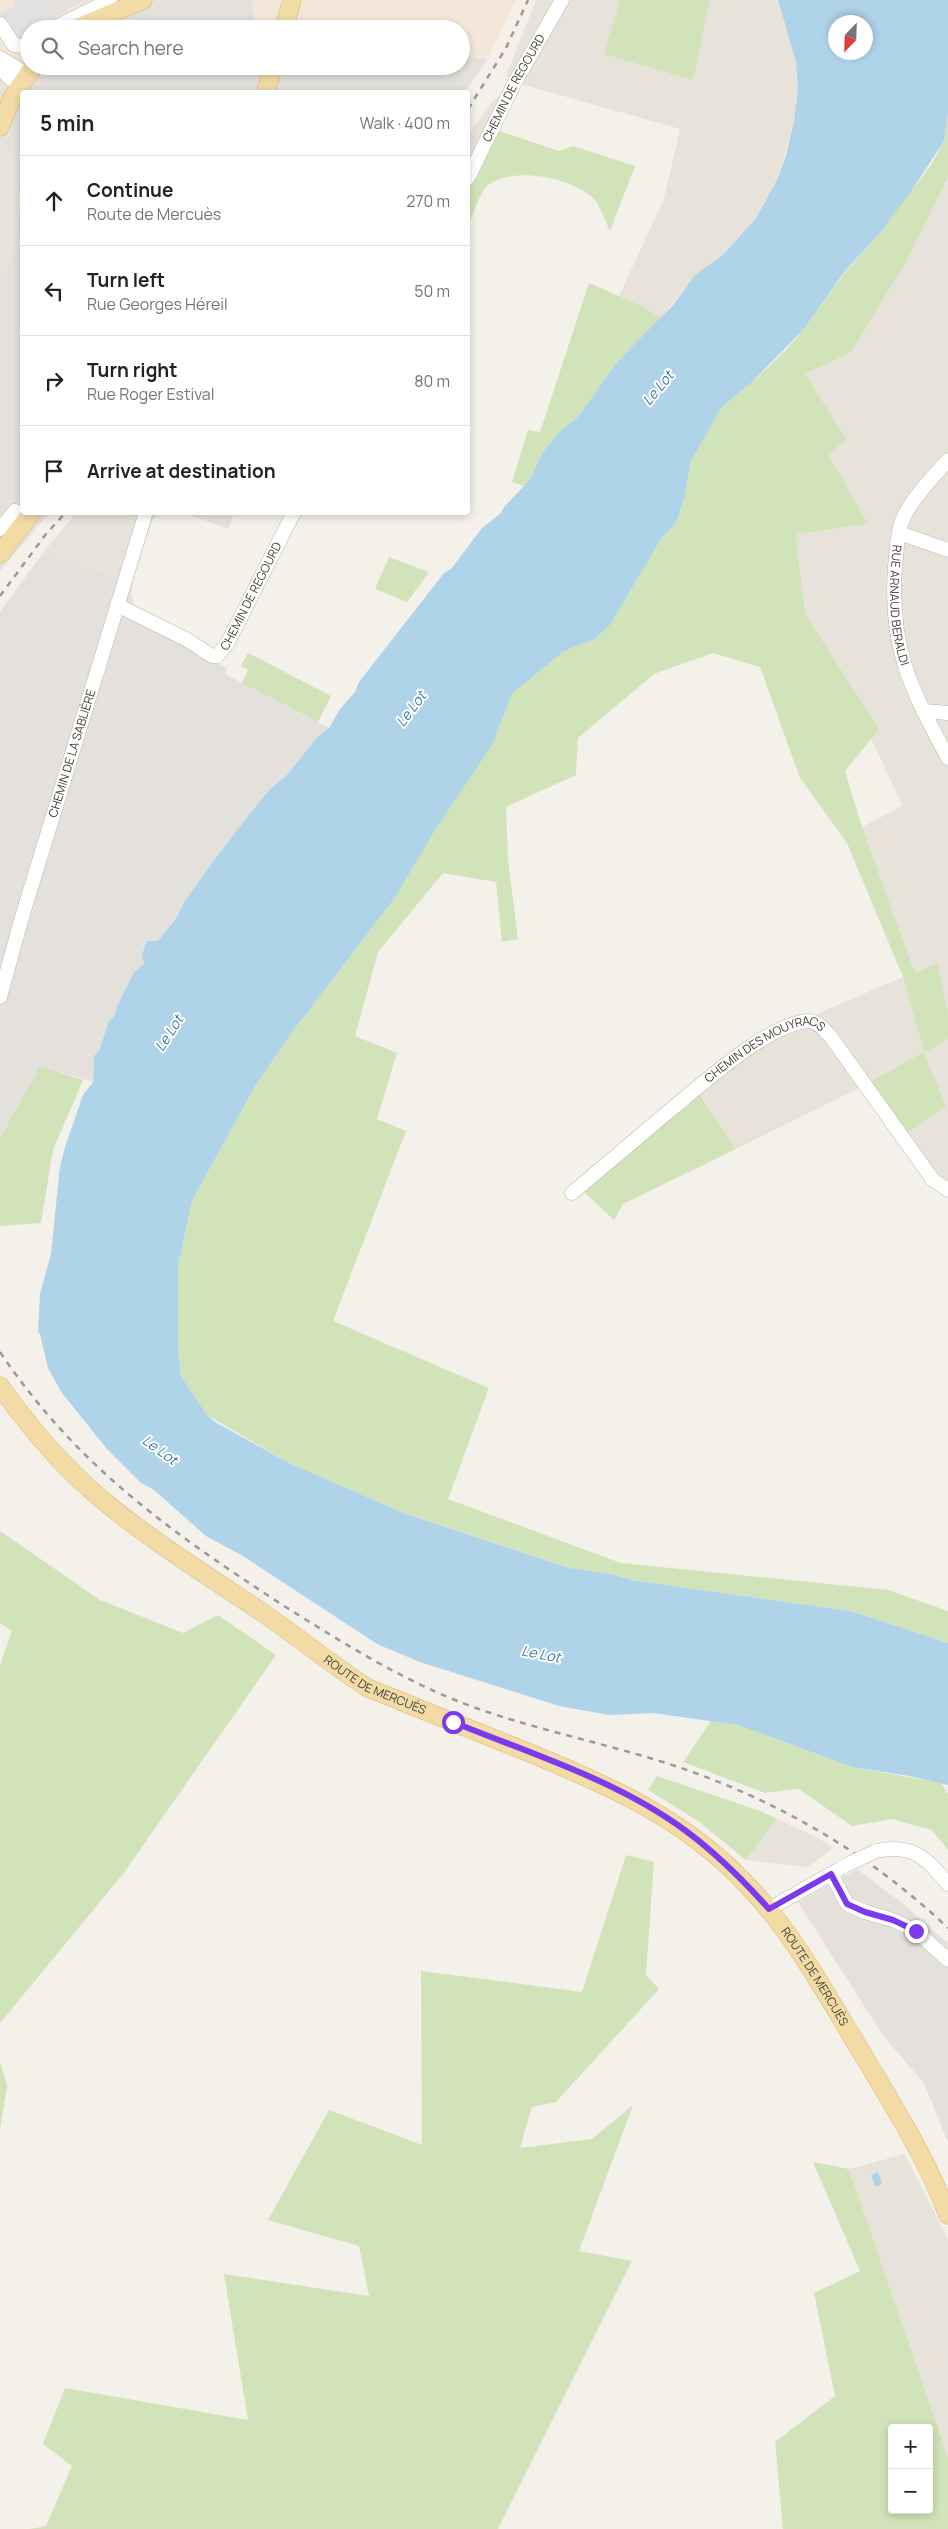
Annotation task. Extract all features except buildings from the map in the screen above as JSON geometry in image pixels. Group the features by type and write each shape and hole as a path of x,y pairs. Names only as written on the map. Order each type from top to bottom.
{"main road":[{"path":"96,20 143,0"},
{"path":"286,20 292,0"},
{"path":"0,99 19,70"},
{"path":"0,127 12,96 19,70"},
{"path":"267,90 271,75"},
{"path":"0,554 31,515"},
{"name":"ROUTE DE MERCUÈS","path":"0,1386 40,1440 98,1496 134,1525 277,1622 341,1672 368,1688 607,1785 685,1831 720,1858 769,1909 830,2000 896,2110 925,2164 948,2215"}],"street":[{"path":"70,20 110,0"},
{"name":"CHEMIN DE REGOURD","path":"470,174 515,82 562,0"},
{"path":"0,24 14,45 20,46"},
{"path":"0,58 19,70"},
{"name":"RUE ARNAUD BERALDI","path":"948,460 919,493 904,516 899,533 893,598 902,662 910,684 948,758"},
{"path":"0,529 14,511 20,512"},
{"name":"CHEMIN DE LA SABLIÈRE","path":"0,997 22,918 145,515"},
{"name":"CHEMIN DE REGOURD","path":"117,605 186,640 212,656 217,656 224,649 292,515"},
{"path":"899,533 948,550"},
{"path":"923,711 948,713"},
{"name":"CHEMIN DES MOUYRACS","path":"572,1193 721,1068 757,1042 792,1025 808,1021 818,1024 831,1037 933,1180 948,1190"},
{"path":"769,1909 844,1866 876,1851 895,1847 912,1852 929,1862 948,1884"},
{"path":"831,1874 847,1904 865,1912 893,1920 916,1931 948,1960"}],"shaded area":[{"path":"0,0 104,0 81,20 20,20 20,69 0,57"},
{"path":"15,0 84,0 50,20 20,20 20,39 17,41 0,17 0,13 13,7"},
{"path":"151,0 252,0 255,20 96,20"},
{"path":"252,0 516,0 487,60 470,57 470,20 255,20"},
{"path":"536,0 778,0 796,62 798,88 794,121 778,178 756,218 724,254 684,289 661,318 642,306 619,296 664,199 680,129 521,84 470,185 470,132 491,103 508,87 512,78 506,76"},
{"path":"0,57 20,69 21,75 6,146 16,161 16,181 20,195 20,205 13,255 0,287"},
{"path":"470,57 487,60 466,90 20,90 20,195 16,181 16,161 6,146 21,75 470,75"},
{"path":"948,175 948,1011 937,964 915,973 862,827 903,806 865,726 805,614 796,534 867,524 828,454 846,440 805,374"},
{"path":"20,205 20,515 47,515 0,571 0,287 13,255"},
{"path":"74,515 157,515 152,521 133,581 42,554"},
{"path":"190,515 233,515 229,529"},
{"path":"42,554 133,581 131,595 134,605 130,616 227,668 225,674 329,728 319,735 286,776 271,788 251,812 212,863 184,902 177,917 158,941 147,941 142,954 144,964 134,972 117,1006 115,1015 106,1028 93,1069 93,1082 40,1066 0,1138 0,612"},
{"path":"903,977 924,1052 948,1039 948,1184 936,1177 867,1084 736,1149 698,1093 752,1051 814,1015"},
{"path":"777,1819 818,1838 833,1848 808,1867 746,1860"},
{"path":"857,1869 902,1903 948,1943 948,2142 924,2083 884,2037 798,1902"},
{"path":"905,2154 948,2239 948,2457 849,2169"}],"green space":[{"path":"620,0 710,0 693,80 604,54"},
{"path":"948,113 948,177 906,262 851,352 805,374 847,440 828,454 868,524 796,534 805,614 879,729 845,771 862,827 915,973 937,963 948,1011 948,1039 924,1053 946,1106 905,1134 867,1084 924,1052 903,977 847,843 800,778 760,667 713,653 654,674 578,738 576,775 506,807 508,859 518,939 502,942 496,882 443,873 378,952 355,1036 397,1053 377,1119 406,1131 333,1321 489,1388 448,1499 621,1563 888,1590 948,1611 948,1643 851,1611 631,1580 612,1574 569,1568 406,1514 291,1464 207,1415 181,1376 178,1348 177,1294 178,1266 192,1201 255,1086 293,1031 394,899 512,694 564,651 595,639 610,625 664,534 676,523 684,499 691,461 722,407 786,350 804,329 846,271 879,234 931,165 944,141"},
{"path":"497,130 559,151 573,146 635,166 610,231 592,197 569,184 541,176 512,176 499,179 488,185 470,221 470,184"},
{"path":"589,283 642,306 661,318 619,360 576,419 562,429 542,453 531,477 524,486 512,482 528,430 540,432"},
{"path":"389,557 429,572 407,602 375,589"},
{"path":"248,653 331,696 318,722 242,683 248,670 241,666"},
{"path":"40,1066 83,1080 53,1150 41,1223 0,1226 0,1138"},
{"path":"698,1093 736,1149 623,1204 614,1220 583,1191"},
{"path":"0,1531 100,1600 183,1633 218,1615 276,1655 123,1874 0,2023 0,1665 12,1631 0,1623"},
{"path":"711,1721 738,1725 852,1767 941,1783 948,1794 948,1850 932,1830 892,1819 852,1826 799,1789 765,1793 683,1762"},
{"path":"657,1776 763,1812 777,1819 746,1860 698,1821 648,1790"},
{"path":"626,1855 654,1862 646,1975 659,1989 556,2102 532,2107 520,2148 592,2139 633,2105 579,2251 632,2261 498,2529 30,2529 46,2526 72,2466 43,2444 65,2388 248,2420 224,2274 369,2296 359,2246 268,2220 329,2110 422,2145 421,1971 582,1992"},
{"path":"0,2062 7,2085 0,2130"},
{"path":"813,2162 849,2169 948,2457 948,2529 783,2529 775,2442 835,2396 814,2293 860,2271"}],"water":[{"name":"Le Lot","path":"778,0 948,0 948,113 944,141 910,193 879,234 845,271 804,329 751,383 722,407 691,461 684,499 676,523 664,534 610,625 595,639 564,651 512,694 492,745 435,830 394,899 293,1031 255,1086 192,1201 178,1266 178,1348 181,1376 207,1415 215,1422 291,1464 406,1514 569,1568 612,1574 631,1580 851,1611 948,1643 948,1785 909,1776 852,1767 738,1725 653,1713 609,1715 559,1706 420,1662 377,1644 243,1556 206,1536 154,1490 141,1483 107,1449 62,1393 48,1368 38,1332 40,1293 51,1254 60,1166 65,1147 83,1095 93,1082 94,1056 99,1051 108,1023 115,1015 117,1006 134,972 144,964 142,954 147,941 158,941 177,917 184,902 212,863 251,812 271,788 286,776 319,735 329,728 340,709 355,692 359,682 444,573 451,569 482,528 501,513 504,507 524,486 531,477 542,453 562,429 576,419 619,360 673,305 695,275 724,254 756,218 778,178 786,155 794,121 798,88 796,62"},
{"path":"878,2172 882,2183 879,2186 875,2186 871,2175"}],"railway":[{"path":"470,106 506,48 528,0"},
{"path":"0,596 46,534 63,515"},
{"path":"0,1352 30,1393 61,1429 127,1493 163,1522 240,1577 328,1633 425,1687 476,1708 666,1763 744,1792 781,1810 852,1851 917,1900 948,1928"}],"route":[{"path":"453,1722 607,1785 654,1811 685,1831 720,1858 769,1909 831,1874 847,1904 865,1912 893,1920 916,1931"}]}
